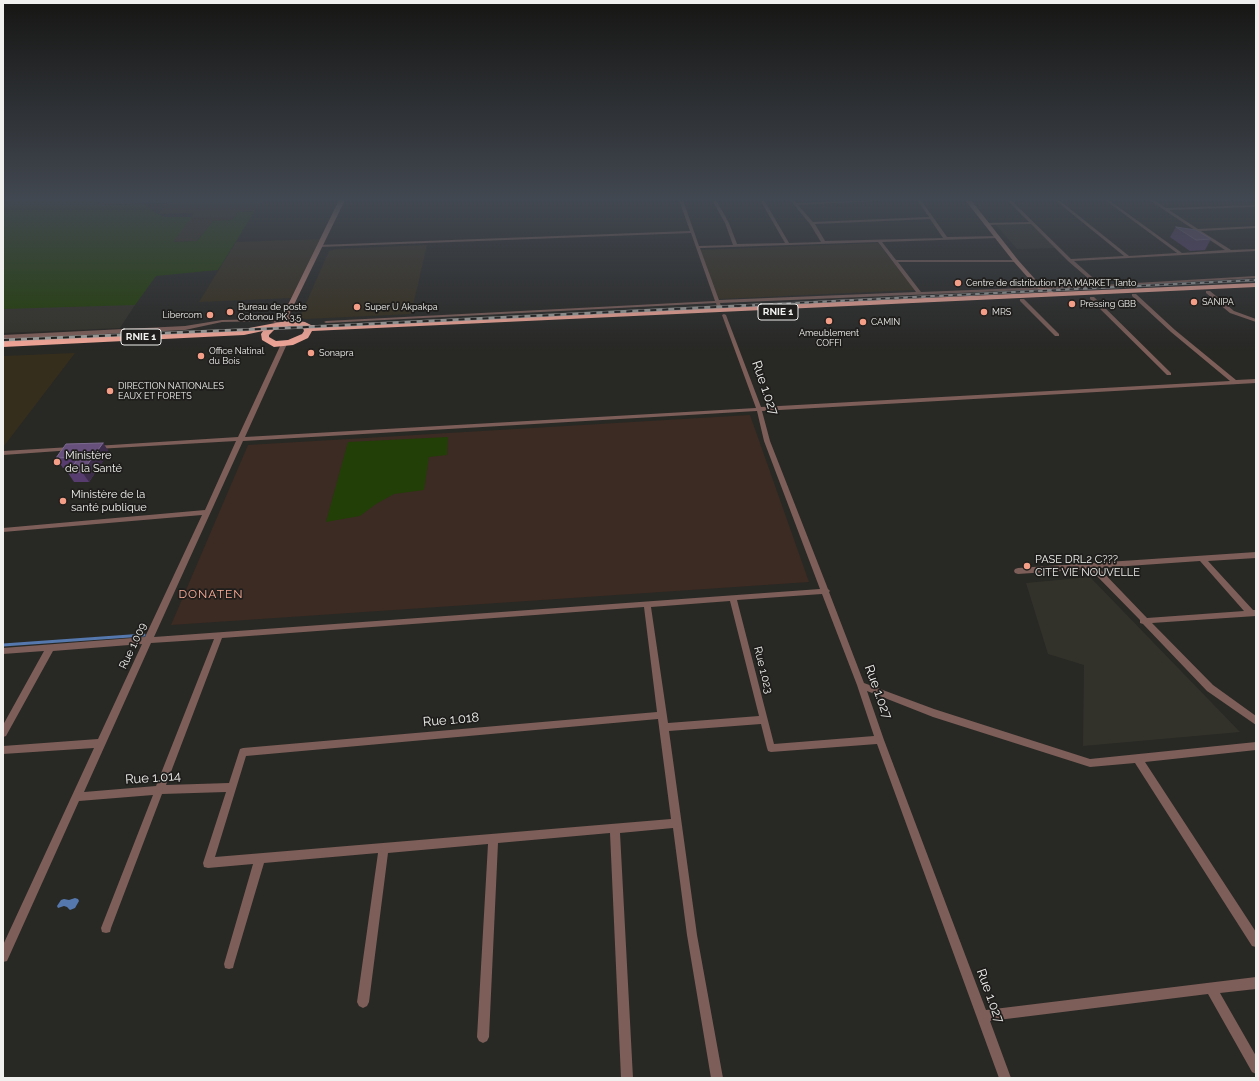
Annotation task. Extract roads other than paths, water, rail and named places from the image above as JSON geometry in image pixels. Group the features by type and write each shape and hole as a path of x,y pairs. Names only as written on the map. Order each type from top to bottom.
{"highway":[{"name":"RNIE 1","path":"3,344 244,332 283,324 302,324 307,327 330,328 1256,285"},
{"name":"RNIE 1","path":"3,350 234,339 267,341 274,344 284,344 301,338 329,333 721,309 1092,298 1256,290"},
{"path":"267,341 265,334 283,324"},
{"path":"301,338 307,333 307,327"}],"street":[{"path":"3,337 185,328 222,322 269,320 283,324 317,250"},
{"name":"Rue 1.027","path":"699,250 759,409 767,441 862,685 880,740 1005,1078"},
{"path":"887,250 919,293"},
{"path":"1007,250 1040,288 1048,290 1054,295"},
{"path":"1060,250 1100,286"},
{"path":"1120,250 1127,256"},
{"path":"1176,250 1181,254"},
{"path":"1070,260 1244,250"},
{"path":"896,261 1016,261"},
{"path":"326,322 721,309 919,293 1100,286 1256,277"},
{"path":"1208,292 1232,312 1256,321"},
{"path":"1134,295 1235,382"},
{"path":"1092,298 1169,374"},
{"path":"1022,300 1057,335"},
{"name":"Rue 1.009","path":"3,956 284,344"},
{"path":"90,448 1256,381"},
{"path":"3,453 74,449"},
{"path":"3,530 206,512"},
{"path":"1018,571 1256,555"},
{"path":"1202,559 1253,613"},
{"path":"1092,566 1143,621 1210,688 1256,721"},
{"path":"3,651 826,591"},
{"name":"Rue 1.023","path":"733,598 771,748 880,740"},
{"path":"647,604 692,935 717,1078"},
{"path":"1143,621 1253,613"},
{"path":"106,928 218,636"},
{"path":"3,733 50,648"},
{"path":"862,685 933,713 1090,763 1256,746"},
{"name":"Rue 1.018","path":"232,787 243,752 662,715"},
{"path":"664,727 764,720"},
{"path":"3,750 101,743"},
{"path":"1138,758 1256,942"},
{"path":"232,787 208,863 676,823"},
{"name":"Rue 1.014","path":"76,797 160,790 232,787"},
{"path":"616,829 627,1078"},
{"path":"483,1037 493,839"},
{"path":"363,1002 384,849"},
{"path":"229,964 260,859"},
{"path":"982,1016 1256,983"},
{"path":"1211,989 1256,1068"}],"water":[{"path":"75,898 79,901 75,908 70,910 64,906 58,908 57,906 61,900"}],"waterway":[{"path":"3,645 144,635"}],"railway":[{"path":"755,305 1256,280"},
{"path":"3,340 755,305"},
{"path":"737,306 755,305"}],"place":[{"name":"Centre de distribution PIA MARKET Tanto","path":"958,283"},
{"name":"SANIPA","path":"1194,302"},
{"name":"Pressing GBB","path":"1072,304"},
{"name":"Super U Akpakpa","path":"357,307"},
{"name":"Bureau de poste Cotonou PK 3.5","path":"230,312"},
{"name":"MRS","path":"984,312"},
{"name":"Libercom","path":"210,315"},
{"name":"Ameublement COFFI","path":"829,321"},
{"name":"CAMIN","path":"863,322"},
{"name":"Sonapra","path":"311,353"},
{"name":"Office Natinal du Bois","path":"201,356"},
{"name":"DIRECTION NATIONALES EAUX ET FORETS","path":"110,391"},
{"name":"Ministère de la Santé","path":"57,462"},
{"name":"Ministère de la santé publique","path":"63,501"},
{"name":"PASE DRL2 C??? CITE VIE NOUVELLE","path":"1027,566"}],"district":[{"name":"DONATEN","path":"211,594"}]}
